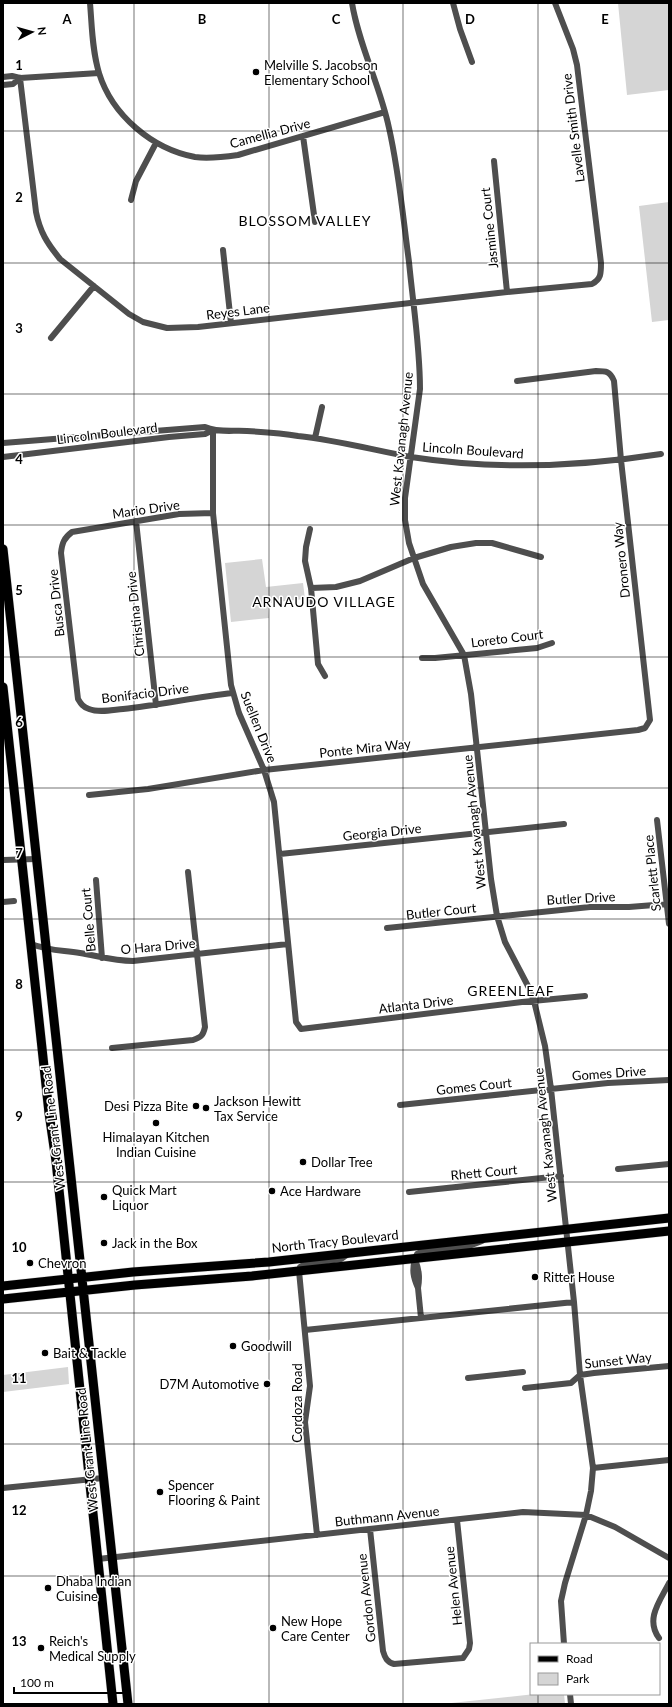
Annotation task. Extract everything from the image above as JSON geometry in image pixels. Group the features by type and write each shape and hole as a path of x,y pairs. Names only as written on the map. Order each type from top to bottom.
{"main road":[{"name":"West Grant Line Road","path":"3,548 58,1068 84,1290 128,1704"},
{"name":"West Grant Line Road","path":"3,687 69,1278 113,1704"},
{"path":"42,1044 47,1046 58,1068"},
{"name":"North Tracy Boulevard","path":"3,1286 69,1278 269,1262 669,1218"},
{"name":"North Tracy Boulevard","path":"3,1299 70,1291 299,1271 669,1232"}],"street":[{"name":"Camellia Drive","path":"90,3 94,52 99,73 111,98 127,120 138,131 156,143 179,152 196,157 212,158 238,155 385,112"},
{"name":"West Kavanagh Avenue","path":"352,3 361,41 385,112 398,174 413,302 420,372 420,389 405,498 405,520 409,543 423,584 464,655 471,694 491,879 497,916 505,942 529,988 534,1001 546,1046 568,1242 580,1375 593,1468 591,1491 586,1515 561,1601 564,1643"},
{"path":"453,3 460,30 472,62"},
{"name":"Lavelle Smith Drive","path":"555,3 573,49 577,65 600,254"},
{"path":"3,76 20,78 99,73"},
{"path":"3,85 13,84 20,78"},
{"name":"Reyes Lane","path":"20,78 36,212 40,230 51,248 60,258 129,314 150,325 167,328 198,327 413,302 592,284 599,280 601,275 600,254"},
{"path":"302,136 315,222"},
{"path":"131,200 136,181 156,143"},
{"name":"Jasmine Court","path":"494,161 507,292"},
{"path":"223,250 231,323"},
{"path":"51,338 94,286"},
{"name":"Dronero Way","path":"517,381 607,371 611,374 614,380 621,460 650,720 645,728"},
{"path":"315,438 322,407"},
{"name":"Lincoln Boulevard","path":"3,443 174,428 205,427 213,430 248,431 315,438 411,457 466,464 502,466 554,465 621,460 661,454"},
{"name":"Lincoln Boulevard","path":"3,456 205,434 213,430"},
{"name":"Suellen Drive","path":"213,430 213,513 233,693 239,713 264,770 274,802 296,1022 301,1029"},
{"name":"Mario Drive","path":"82,530 179,514 213,513"},
{"name":"Christina Drive","path":"136,521 156,705"},
{"path":"310,529 305,561 311,588 318,664 325,676"},
{"name":"Busca Drive","path":"77,685 61,553 62,544 66,536 72,532 82,530"},
{"path":"311,588 336,587 360,581 414,558 451,547 476,543 492,543 541,556"},
{"name":"Loreto Court","path":"422,658 537,648 552,643"},
{"name":"Bonifacio Drive","path":"77,685 78,699 81,705 89,710 103,711 156,705 199,697 233,693"},
{"name":"Ponte Mira Way","path":"89,795 148,788 264,770 477,746 638,730 645,728"},
{"name":"Scarlett Place","path":"657,820 669,924"},
{"name":"Georgia Drive","path":"280,854 564,824"},
{"path":"3,860 22,861 36,859"},
{"path":"112,1048 193,1040 204,1034 205,1027 198,954 188,872"},
{"name":"Belle Court","path":"96,880 102,958"},
{"path":"3,902 14,901"},
{"name":"Butler Drive","path":"497,916 590,907 629,907 667,904"},
{"name":"Butler Court","path":"387,928 497,916"},
{"name":"O Hara Drive","path":"31,944 46,949 80,953 117,961 132,961 288,944"},
{"name":"Atlanta Drive","path":"301,1029 585,996"},
{"name":"Gomes Drive","path":"551,1089 626,1082 669,1080"},
{"name":"Gomes Court","path":"400,1105 551,1089"},
{"path":"618,1169 669,1164"},
{"name":"Rhett Court","path":"409,1192 560,1176"},
{"path":"421,1318 418,1288 420,1274 415,1259 417,1254 420,1252 470,1246 487,1238"},
{"path":"299,1271 300,1267 305,1264 341,1259 350,1253"},
{"name":"Cordoza Road","path":"299,1271 310,1386 305,1422 317,1535"},
{"path":"305,1330 574,1302"},
{"name":"Sunset Way","path":"525,1388 571,1383 580,1375 669,1366"},
{"path":"468,1378 523,1372"},
{"path":"593,1468 669,1460"},
{"path":"3,1488 103,1478"},
{"name":"Buthmann Avenue","path":"98,1559 523,1512 586,1515 615,1527 669,1558"},
{"name":"Helen Avenue","path":"389,1662 394,1664 462,1658 470,1649 457,1520"},
{"name":"Gordon Avenue","path":"370,1529 383,1651 389,1662"},
{"path":"659,1638 654,1632 654,1612 669,1583"}],"green space":[{"path":"618,3 669,3 669,90 627,95"},
{"path":"669,202 669,320 652,322 639,206"},
{"path":"262,559 266,587 303,583 305,599 268,603 269,618 231,622 225,563"},
{"path":"68,1367 69,1384 3,1392 3,1375"},
{"path":"530,1695 564,1695 565,1704 442,1704"}],"place":[{"name":"Melville S. Jacobson Elementary School","path":"256,72"},
{"name":"Desi Pizza Bite","path":"196,1106"},
{"name":"Jackson Hewitt Tax Service","path":"206,1108"},
{"name":"Himalayan Kitchen Indian Cuisine","path":"156,1123"},
{"name":"Dollar Tree","path":"303,1162"},
{"name":"Ace Hardware","path":"272,1191"},
{"name":"Quick Mart Liquor","path":"104,1197"},
{"name":"Jack in the Box","path":"104,1243"},
{"name":"Chevron","path":"30,1263"},
{"name":"Ritter House","path":"535,1277"},
{"name":"Goodwill","path":"233,1346"},
{"name":"Bait & Tackle","path":"45,1353"},
{"name":"D7M Automotive","path":"267,1384"},
{"name":"Spencer Flooring & Paint","path":"160,1492"},
{"name":"Dhaba Indian Cuisine","path":"48,1588"},
{"name":"New Hope Care Center","path":"273,1628"},
{"name":"Reich's Medical Supply","path":"41,1648"}],"district":[{"name":"BLOSSOM VALLEY","path":"305,220"},
{"name":"ARNAUDO VILLAGE","path":"324,601"},
{"name":"GREENLEAF","path":"511,990"}]}
